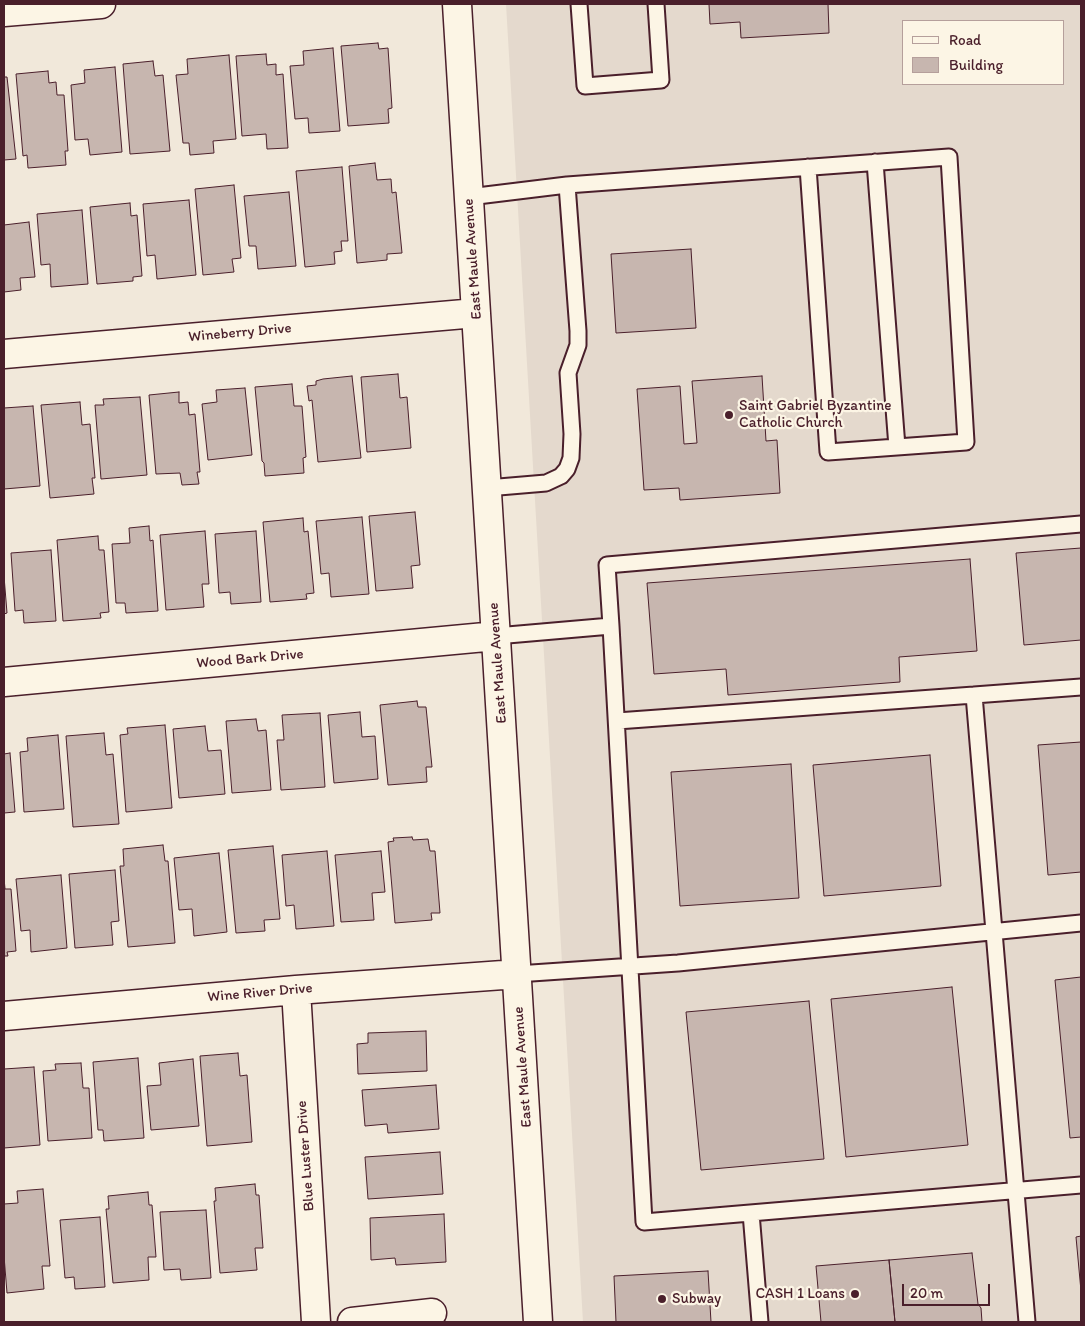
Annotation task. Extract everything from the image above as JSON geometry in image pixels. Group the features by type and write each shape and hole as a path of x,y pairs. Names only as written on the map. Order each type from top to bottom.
{"street":[{"path":"4,12 101,4"},
{"name":"East Maule Avenue","path":"457,4 538,1322"},
{"name":"Wineberry Drive","path":"4,354 476,313"},
{"name":"Wood Bark Drive","path":"4,682 496,636"},
{"name":"Wine River Drive","path":"4,1016 296,990 517,974"},
{"name":"Blue Luster Drive","path":"296,990 316,1322"},
{"path":"352,1322 432,1313"}],"lane":[{"path":"579,4 585,86 661,80 656,4"},
{"path":"469,197 567,185 949,156 966,442 828,452 808,167"},
{"path":"875,162 897,447"},
{"path":"487,488 546,483 561,476 567,469 571,458 572,434 568,373 578,345 578,331 567,185"},
{"path":"1081,524 607,565 644,1222 1081,1186"},
{"path":"496,636 611,626"},
{"path":"616,721 1081,687"},
{"path":"974,695 1027,1322"},
{"path":"517,974 688,962 1081,923"},
{"path":"751,1213 760,1322"}],"shaded area":[{"path":"506,4 1081,4 1081,1322 583,1322"}],"building":[{"path":"709,4 828,4 829,33 741,38 740,22 710,24"},
{"path":"378,43 379,49 388,48 392,108 388,109 389,123 348,126 341,46"},
{"path":"333,48 340,131 309,133 308,118 295,119 290,66 304,65 303,51"},
{"path":"266,54 267,65 276,64 276,75 283,74 288,148 267,149 266,134 242,136 236,56"},
{"path":"229,55 236,139 213,141 214,153 190,155 189,143 183,143 176,75 188,74 187,59"},
{"path":"153,61 155,76 163,75 170,151 130,154 123,64"},
{"path":"115,67 122,152 90,155 88,139 75,140 71,85 85,83 84,70"},
{"path":"48,71 49,83 56,82 57,95 64,95 68,151 65,151 66,165 28,168 27,155 23,156 16,74"},
{"path":"4,77 7,77 16,159 4,160"},
{"path":"375,163 377,180 391,179 392,193 396,192 402,253 387,254 387,260 357,263 349,166"},
{"path":"342,167 348,241 341,241 342,251 334,252 335,264 305,267 296,171"},
{"path":"234,185 241,258 232,259 234,272 203,275 195,189"},
{"path":"289,192 296,266 258,269 256,246 249,246 244,196"},
{"path":"189,200 196,275 157,279 155,255 147,256 143,204"},
{"path":"130,203 131,216 137,215 142,276 133,277 133,281 97,284 90,207"},
{"path":"82,210 88,284 51,287 50,264 41,265 37,214"},
{"path":"29,222 35,277 20,278 21,290 4,292 4,225"},
{"path":"691,249 696,328 616,333 611,254"},
{"path":"398,374 400,398 407,397 411,448 367,452 361,377"},
{"path":"352,376 361,458 318,462 312,400 309,401 307,386 316,385 316,381 323,379"},
{"name":"Saint Gabriel Byzantine Catholic Church","path":"762,376 766,441 777,440 780,493 680,500 679,488 644,490 637,389 680,386 684,444 697,443 692,381"},
{"path":"292,384 294,406 302,406 306,457 303,458 304,473 265,476 255,387"},
{"path":"245,388 252,455 208,460 202,404 217,402 216,390"},
{"path":"179,392 179,403 188,402 189,415 195,414 200,472 197,472 199,484 182,485 180,473 156,474 149,395"},
{"path":"140,397 147,475 101,479 95,405 104,405 103,399"},
{"path":"80,402 82,425 90,424 95,478 92,478 94,494 50,498 41,405"},
{"path":"33,406 40,486 4,489 4,408"},
{"path":"415,512 420,565 411,566 413,588 376,591 369,516"},
{"path":"362,517 369,594 331,597 329,573 321,574 316,521"},
{"path":"303,518 304,532 308,531 314,593 306,594 307,599 270,602 263,522"},
{"path":"149,526 150,541 153,540 158,611 126,613 125,603 116,603 112,544 130,543 129,528"},
{"path":"205,531 209,584 202,584 204,607 166,610 160,535"},
{"path":"256,531 261,602 231,604 230,592 219,593 215,534"},
{"path":"98,536 99,550 104,550 109,612 100,613 101,618 63,621 57,540"},
{"path":"1081,548 1081,640 1024,645 1016,553"},
{"path":"51,550 56,621 24,623 23,610 15,611 11,553"},
{"path":"970,559 977,651 899,657 900,682 728,695 726,669 654,674 647,583"},
{"path":"4,576 7,613 4,614"},
{"path":"417,701 418,707 426,707 432,767 426,767 427,782 388,785 380,705"},
{"path":"360,712 362,737 375,736 378,779 334,783 328,715"},
{"path":"320,713 325,787 281,790 277,740 284,740 282,715"},
{"path":"256,719 258,731 266,730 271,790 232,793 226,721"},
{"path":"165,725 172,808 126,812 120,735 128,734 127,728"},
{"path":"205,726 208,751 221,750 225,794 179,798 173,729"},
{"path":"104,733 106,755 113,754 119,824 73,827 66,736"},
{"path":"58,735 64,809 24,812 20,752 28,751 27,738"},
{"path":"1081,742 1081,872 1048,875 1038,745"},
{"path":"10,753 15,812 4,813 4,754"},
{"path":"930,755 941,886 824,896 813,765"},
{"path":"791,764 799,898 680,906 671,772"},
{"path":"412,837 413,840 428,839 430,851 435,851 440,913 431,913 432,920 395,923 388,842 394,841 393,838"},
{"path":"163,845 165,861 168,861 175,943 128,947 120,866 124,866 123,849"},
{"path":"273,846 280,919 264,920 265,931 236,933 228,850"},
{"path":"327,851 334,926 296,929 294,905 286,906 282,855"},
{"path":"381,851 385,892 372,893 374,920 341,922 335,855"},
{"path":"219,853 227,932 194,936 192,909 179,910 174,858"},
{"path":"115,870 119,921 111,922 113,945 75,948 69,874"},
{"path":"61,875 67,948 31,952 30,930 21,931 16,879"},
{"path":"4,878 5,889 11,889 16,951 7,952 8,956 4,956"},
{"path":"1081,977 1081,1137 1070,1138 1055,980"},
{"path":"952,987 968,1145 846,1157 831,999"},
{"path":"809,1001 824,1159 701,1170 686,1012"},
{"path":"426,1031 427,1071 358,1074 357,1044 368,1043 368,1033"},
{"path":"238,1053 240,1076 247,1075 252,1142 207,1146 200,1056"},
{"path":"138,1058 144,1138 104,1141 103,1130 98,1130 93,1062"},
{"path":"193,1059 199,1126 151,1130 147,1086 161,1085 159,1063"},
{"path":"81,1063 83,1088 89,1088 92,1138 48,1141 43,1071 56,1070 55,1064"},
{"path":"34,1067 40,1145 4,1148 4,1069"},
{"path":"436,1085 439,1129 388,1133 387,1124 365,1126 362,1090"},
{"path":"440,1152 443,1194 368,1199 365,1157"},
{"path":"255,1184 256,1195 259,1195 263,1248 255,1248 257,1270 220,1273 214,1201 216,1201 215,1188"},
{"path":"43,1189 50,1266 42,1266 44,1289 7,1293 4,1256 4,1204 18,1203 17,1191"},
{"path":"148,1192 149,1205 152,1205 156,1257 148,1257 149,1280 113,1283 106,1209 109,1209 108,1196"},
{"path":"206,1210 211,1278 181,1280 180,1269 164,1270 160,1212"},
{"path":"444,1214 446,1262 396,1265 395,1258 371,1260 370,1218"},
{"path":"100,1217 105,1287 75,1289 74,1277 65,1278 60,1220"},
{"path":"1081,1236 1081,1291 1076,1237"},
{"path":"972,1253 982,1322 895,1322 889,1260"},
{"name":"CASH 1 Loans","path":"889,1260 895,1322 821,1322 816,1266"},
{"name":"Subway","path":"708,1271 711,1322 616,1322 614,1276"}],"place":[{"name":"Saint Gabriel Byzantine Catholic Church","path":"729,415"},
{"name":"CASH 1 Loans","path":"855,1294"},
{"name":"Subway","path":"662,1299"}]}
